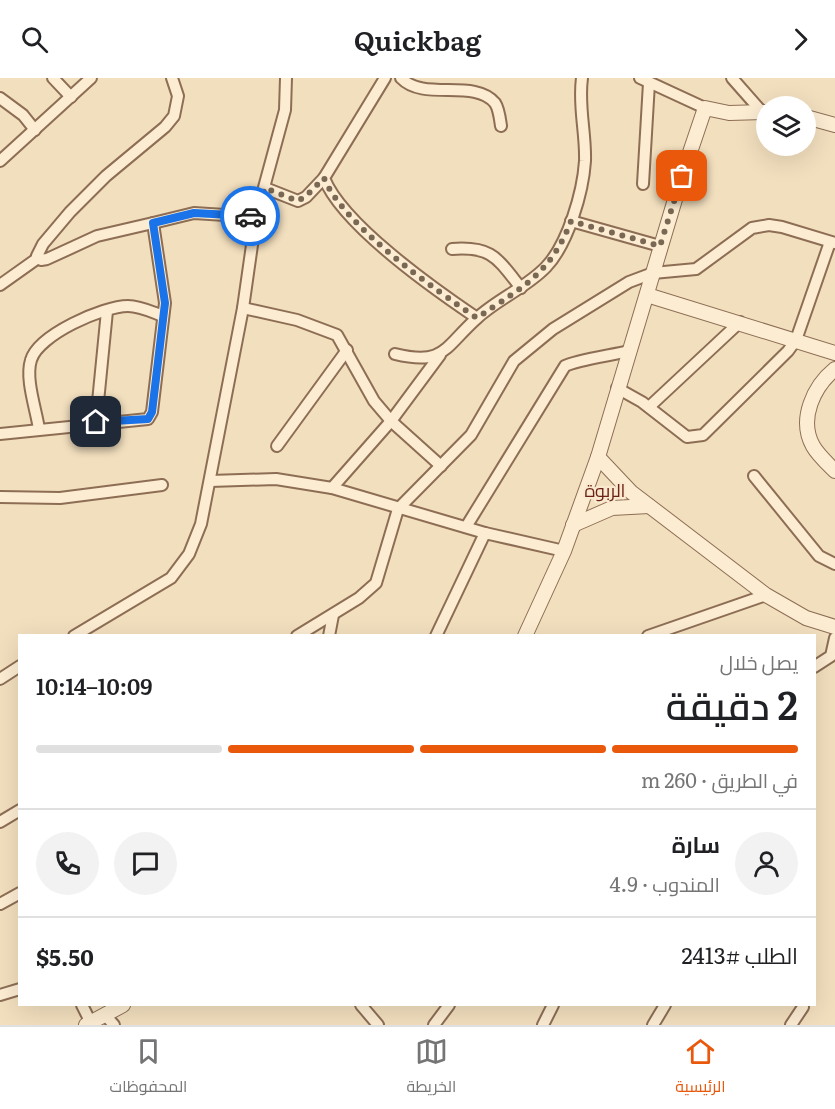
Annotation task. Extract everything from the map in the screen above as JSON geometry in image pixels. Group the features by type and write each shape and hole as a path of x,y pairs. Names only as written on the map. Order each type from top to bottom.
{"street":[{"path":"53,78 71,97"},
{"path":"0,161 92,78"},
{"path":"38,258 38,252 43,244 70,212 106,176 165,127 174,116 178,96 172,78"},
{"path":"77,634 178,572 189,554 201,524 219,417 243,308 256,217 285,110 286,78"},
{"path":"265,188 298,201 306,196 324,178 385,78"},
{"path":"401,78 413,86 470,90 484,95 496,104 501,126"},
{"path":"332,488 390,421 440,355 477,318 521,288 554,258 571,221 585,161 582,78"},
{"path":"732,78 756,104"},
{"path":"643,184 645,81 705,108 729,113 756,112"},
{"path":"0,98 23,115 35,130"},
{"path":"526,634 564,551 598,457 660,246 705,108"},
{"path":"816,120 835,125"},
{"path":"324,178 339,204 384,246 423,280 477,318"},
{"path":"0,285 38,258 47,259 97,236 194,213 256,217"},
{"path":"571,221 660,246"},
{"path":"0,434 96,422 137,422 150,416 164,294 155,250 153,223"},
{"path":"300,634 333,615 376,583 398,508 471,435 505,373 529,347 610,293 653,273 696,269 738,236 762,225 782,227 832,242 796,340 751,389 697,438 683,435 649,407 617,388"},
{"path":"452,249 473,248 489,252 497,258 521,288"},
{"path":"647,295 835,353"},
{"path":"39,429 30,374 34,353 49,337 107,311 128,306 163,316"},
{"path":"243,308 297,320 331,331 343,341 364,386 390,421 441,466"},
{"path":"96,422 107,311"},
{"path":"649,407 740,322"},
{"path":"277,446 347,350"},
{"path":"466,527 565,366 576,361 590,361 629,351"},
{"path":"395,354 416,359 440,355"},
{"path":"835,369 816,388 809,408 808,437 813,448 835,471"},
{"path":"598,457 631,492 766,595 806,618 835,627"},
{"path":"754,476 819,556 835,564"},
{"path":"210,481 276,479 332,488 485,533 564,551"},
{"path":"0,498 60,498 162,485"},
{"path":"573,525 612,508 649,506"},
{"path":"437,634 485,533"},
{"path":"654,634 766,595"},
{"path":"329,634 333,615"},
{"path":"816,666 833,657 835,638"},
{"path":"0,680 18,667"},
{"path":"0,822 18,811"},
{"path":"0,904 18,894"},
{"path":"0,995 18,990"},
{"path":"82,1006 89,1024 110,1020 122,1006"},
{"path":"362,1006 378,1025"},
{"path":"434,1025 448,1006"},
{"path":"543,1025 552,1006"},
{"path":"653,1025 664,1006"},
{"path":"790,1025 803,1007"}],"way so far":[{"path":"250,216 256,217 265,188 298,201 302,200 324,178 333,198 384,246 423,280 477,318 544,269 554,258 563,242 571,221 660,246 682,176"}],"district":[{"name":"الربوة","path":"605,491"}],"route":[{"path":"96,422 137,422 148,419 152,412 165,303 155,250 153,223 194,213 250,216"}]}
